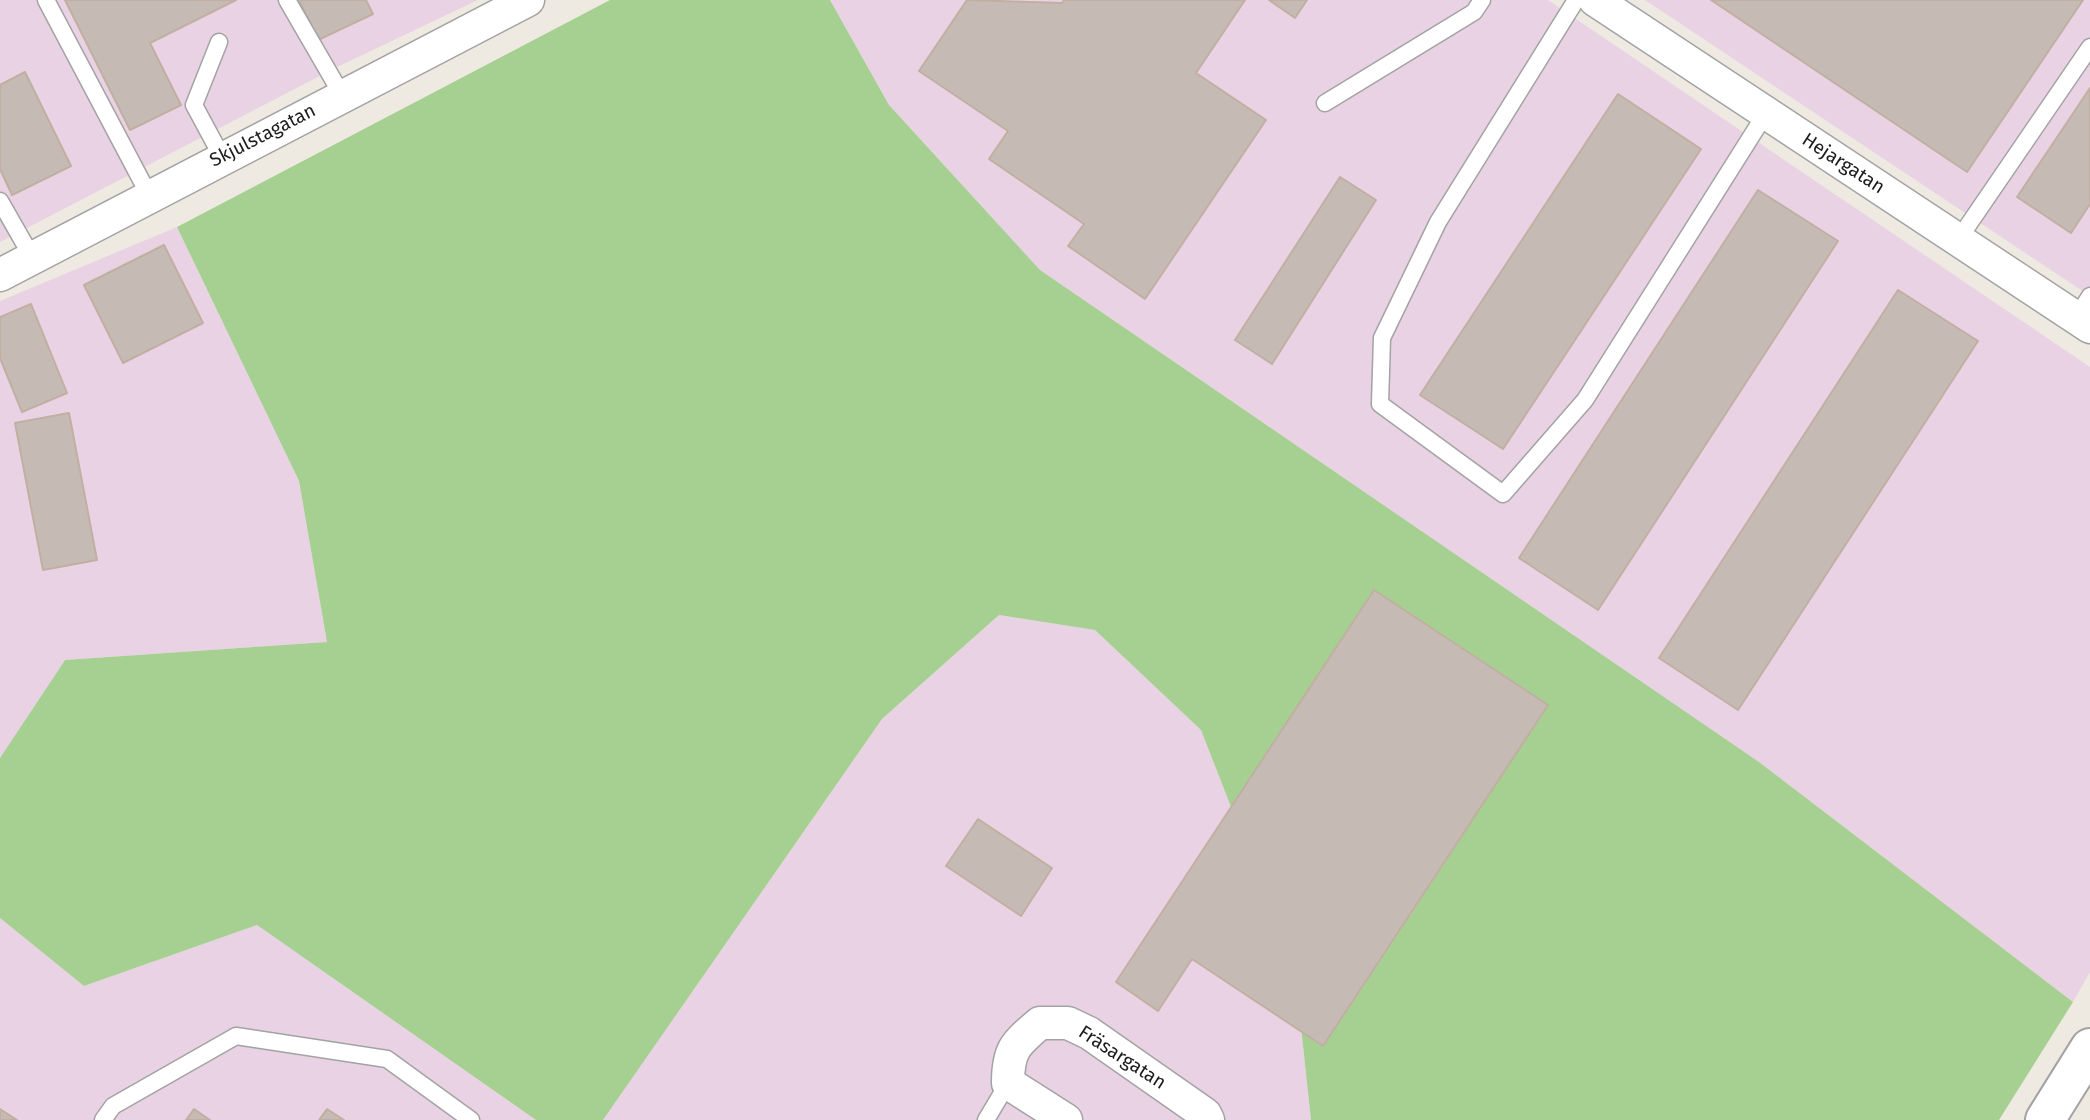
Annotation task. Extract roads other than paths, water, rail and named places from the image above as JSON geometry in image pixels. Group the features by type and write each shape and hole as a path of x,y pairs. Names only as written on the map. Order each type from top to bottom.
{"street":[{"name":"Hejargatan","path":"1595,0 1958,240 2085,313"},
{"name":"Skjulstagatan","path":"0,275 517,2"},
{"name":"Fräsargatan","path":"1008,1083 1008,1057 1020,1040 1040,1023 1068,1023 1089,1033 1205,1114 1208,1120"},
{"path":"2045,1120 2090,1048"},
{"path":"1008,1083 1066,1120"}],"lane":[{"path":"46,0 149,195"},
{"path":"287,0 342,95"},
{"path":"1325,103 1474,12 1482,0"},
{"path":"1576,0 1438,222 1382,338 1380,404 1503,494 1585,400 1766,113"},
{"path":"219,42 194,105 222,157"},
{"path":"1958,240 2090,47"},
{"path":"0,201 32,257"},
{"path":"103,1120 113,1106 236,1036 387,1059 471,1120"},
{"path":"986,1120 1008,1083"}]}
